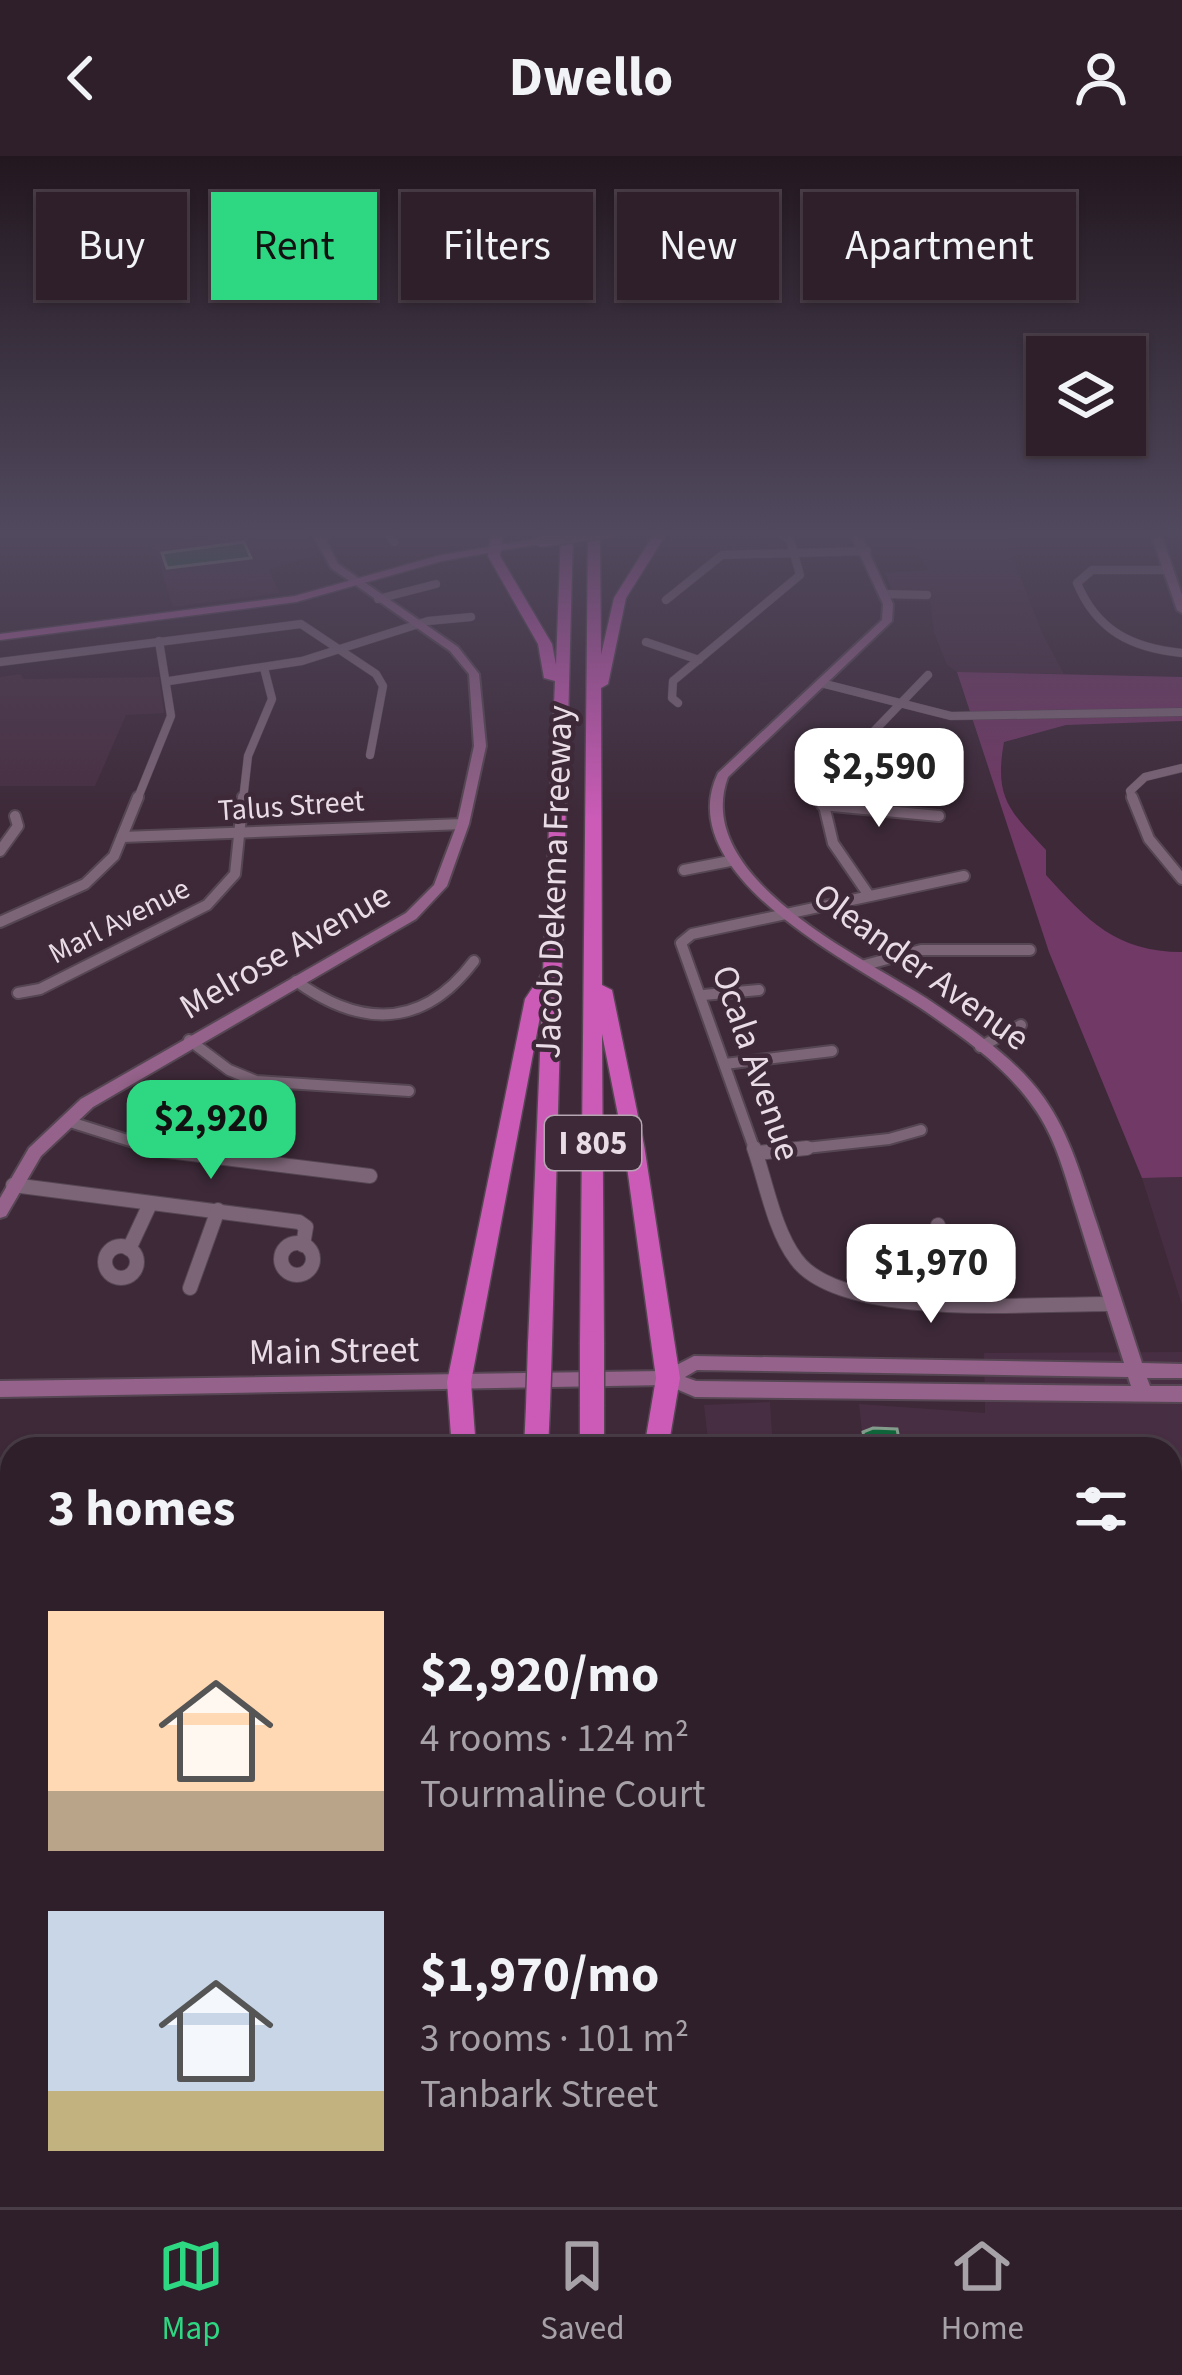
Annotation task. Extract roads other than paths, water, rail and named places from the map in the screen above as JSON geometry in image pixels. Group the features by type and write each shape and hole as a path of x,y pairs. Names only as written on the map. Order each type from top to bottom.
{"highway":[{"path":"534,627 545,644 557,715"},
{"name":"Jacob Dekema Freeway","path":"537,1437 561,627"},
{"name":"Jacob Dekema Freeway","path":"592,1437 593,627"},
{"path":"592,725 614,627"},
{"path":"593,942 634,1145 668,1378 658,1437"},
{"path":"463,1437 459,1382 534,1000 551,970"}],"main road":[{"path":"0,634 56,627"}],"street":[{"path":"0,662 278,627"},
{"path":"305,627 376,674 383,686 370,755"},
{"path":"169,681 264,668 412,627"},
{"name":"Melrose Avenue","path":"0,1212 35,1152 109,1087 427,902 448,872 481,746 475,678 462,655 420,627"},
{"path":"678,703 672,698 671,684 740,627"},
{"name":"Oleander Avenue","path":"881,627 739,759 717,787 718,832 763,894 980,1047 1019,1078 1053,1121 1143,1394"},
{"path":"1103,627 1145,649 1182,653"},
{"path":"0,922 97,877 122,837 171,716 159,641"},
{"path":"646,642 699,660"},
{"name":"Marl Avenue","path":"18,993 40,989 207,905 235,874 248,756 272,699 264,668"},
{"path":"868,894 835,854 822,805 824,783 928,675"},
{"path":"821,683 899,705 968,717 1182,712"},
{"path":"860,745 920,761"},
{"path":"1182,768 1145,777 1130,791 1141,828 1159,857 1182,879"},
{"path":"822,805 939,816"},
{"path":"0,851 18,826 15,816"},
{"name":"Talus Street","path":"122,837 463,824"},
{"path":"684,870 735,860"},
{"path":"790,913 964,876"},
{"name":"Ocala Avenue","path":"790,913 692,934 681,943 792,1255 814,1278 872,1300 955,1302"},
{"path":"866,965 921,950 1030,950"},
{"path":"296,980 335,1008 354,1014 406,1013 424,1005 474,961"},
{"path":"703,995 759,990"},
{"path":"980,1047 1021,1025"},
{"path":"189,1040 229,1070 256,1081 409,1091"},
{"path":"725,1064 832,1051"},
{"path":"67,1120 148,1149 370,1176"},
{"path":"756,1154 889,1139 921,1130"},
{"path":"13,1185 299,1222 306,1227 303,1245"},
{"path":"129,1249 150,1204"},
{"path":"190,1288 218,1210"},
{"path":"938,1225 955,1302 1114,1304"},
{"name":"Main Street","path":"668,1378 694,1363 1182,1371"},
{"path":"988,1369 992,1395"},
{"name":"Main Street","path":"0,1389 668,1378 695,1389 1182,1394"}]}
